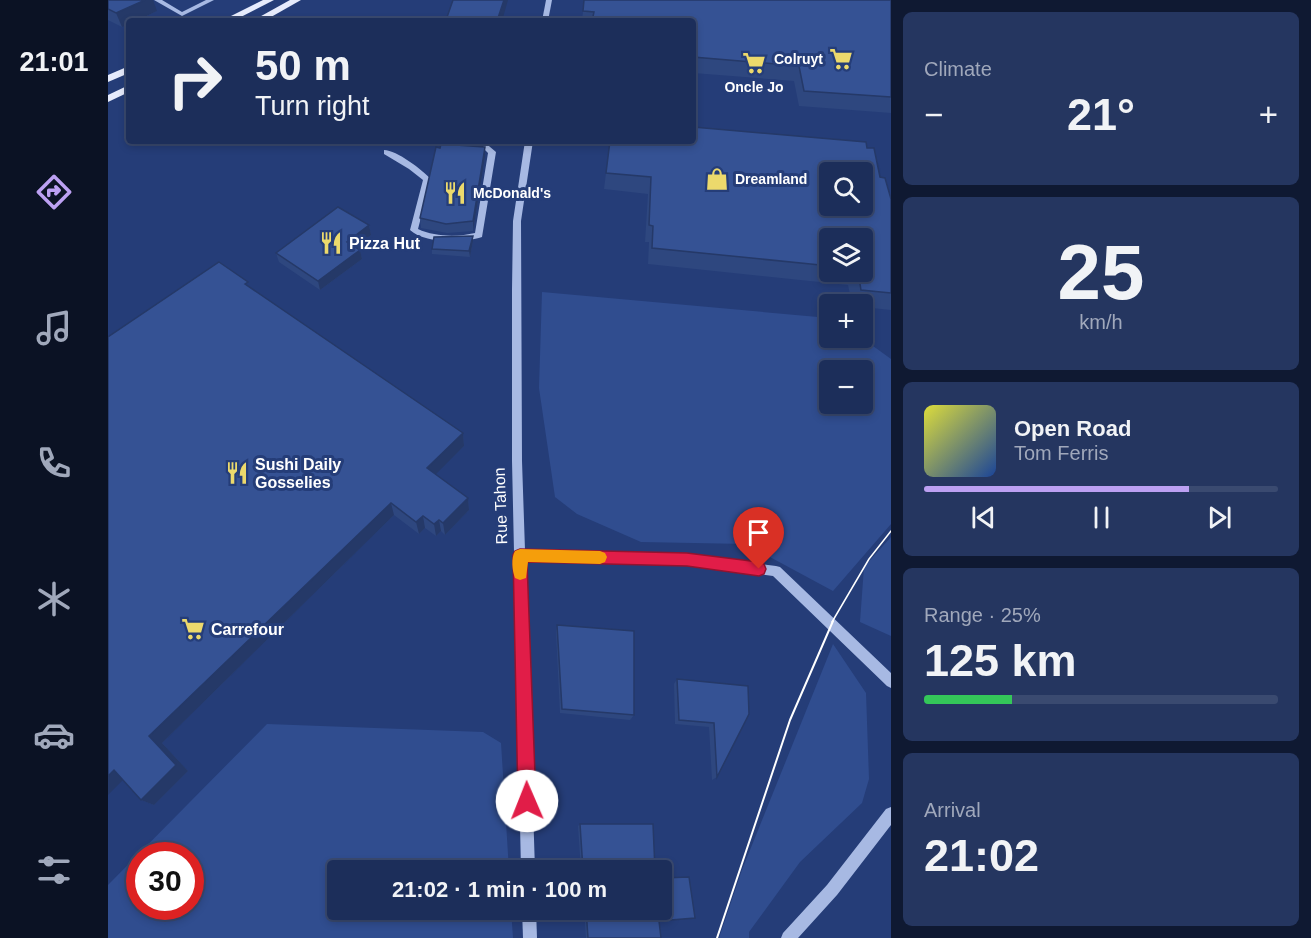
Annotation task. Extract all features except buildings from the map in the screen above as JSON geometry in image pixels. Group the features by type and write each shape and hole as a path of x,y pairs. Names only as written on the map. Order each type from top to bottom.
{"main road":[{"path":"232,18 270,0"},
{"path":"263,18 297,0"},
{"path":"108,80 126,71"},
{"path":"108,99 126,90"}],"street":[{"path":"157,0 182,14 211,0"},
{"path":"546,18 549,0"},
{"path":"387,152 412,167 426,179 414,230 428,237 472,238 479,235 492,152 482,144"},
{"name":"Rue Tahon","path":"528,860 517,449 517,221 529,144"},
{"path":"520,555 687,560 776,571 891,682"},
{"path":"788,938 832,890 891,814"},
{"path":"529,920 530,938"}],"shaded area":[{"path":"542,292 819,317 819,348 873,348 873,346 891,359 891,524 833,591 746,544 641,542 577,514 555,497 539,388"},
{"path":"891,537 891,636 860,622 864,567"},
{"path":"833,644 866,693 869,779 862,803 800,862 749,932 749,938 719,938 742,870"},
{"path":"267,724 483,732 501,743 508,860 327,860 327,920 512,920 513,938 108,938 108,885 126,867 126,920 204,920 204,842 150,842"}],"tram line":[{"path":"832,622 869,559 891,531"},
{"path":"717,938 790,720 833,621"}],"slow traffic":[{"path":"520,573 520,555 600,557"}],"place":[{"name":"Colruyt","path":"841,59"},
{"name":"Oncle Jo","path":"754,63"},
{"name":"Dreamland","path":"717,179"},
{"name":"McDonald's","path":"455,193"},
{"name":"Pizza Hut","path":"331,243"},
{"name":"Sushi Daily Gosselies","path":"237,473"},
{"name":"Carrefour","path":"193,629"}],"route":[{"path":"527,801 520,555 687,560 759,569"}]}
